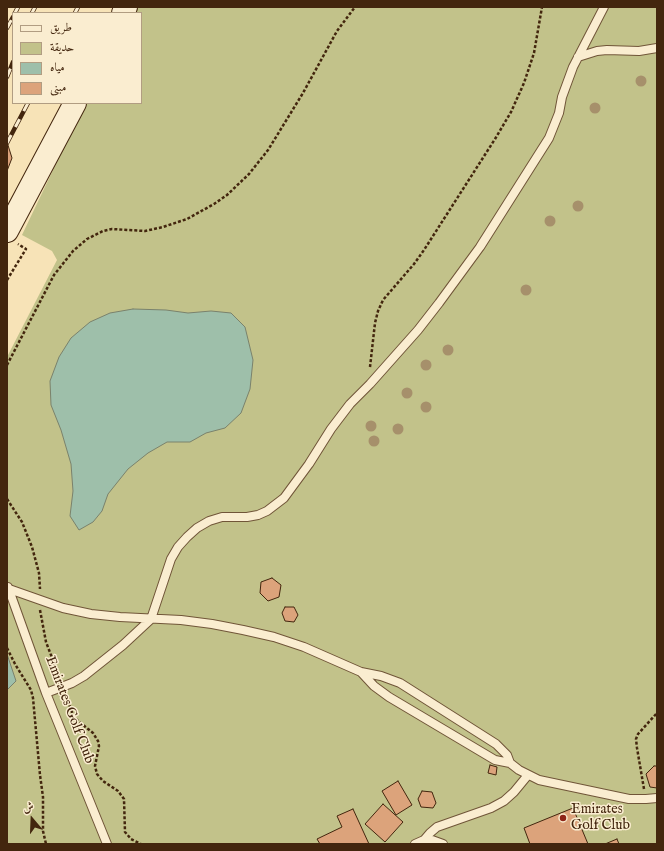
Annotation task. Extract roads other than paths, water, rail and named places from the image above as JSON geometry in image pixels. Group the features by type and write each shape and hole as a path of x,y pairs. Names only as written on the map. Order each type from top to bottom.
{"main road":[{"path":"7,231 74,104"}],"lane":[{"path":"46,692 72,683 84,676 123,645 151,619 171,559 178,547 197,528 209,521 222,517 247,517 258,515 268,511 276,505 288,492 350,404 418,330 456,281 535,162 554,126 567,82 578,57 604,7"},
{"path":"578,57 597,51 639,51 657,48"},
{"path":"8,587 63,608 77,611 120,618 212,624 259,633 304,647 362,672 381,676 400,683 496,744 507,755 510,763"},
{"name":"Emirates Golf Club","path":"8,587 46,692 107,844"},
{"path":"362,672 374,686 389,697 494,760 510,763 519,770 539,780 629,799 657,798"},
{"path":"424,840 437,827 491,808 504,801 514,792 528,775"},
{"path":"415,844 424,840 432,840 443,844"}],"water":[{"path":"133,309 166,310 188,313 211,311 231,313 245,327 253,360 250,389 241,413 225,428 206,433 190,442 167,442 148,453 128,469 108,494 102,511 93,522 79,530 70,516 73,491 71,464 61,430 51,405 50,381 59,357 71,338 90,322 110,313"},
{"path":"7,654 16,681 7,690"}],"railway":[{"path":"16,12 18,7"},
{"path":"32,12 35,7"},
{"path":"76,12 78,7"},
{"path":"7,28 12,19"},
{"path":"7,77 12,64"},
{"path":"7,143 27,104"}],"place":[{"name":"Emirates Golf Club","path":"563,818"}]}
